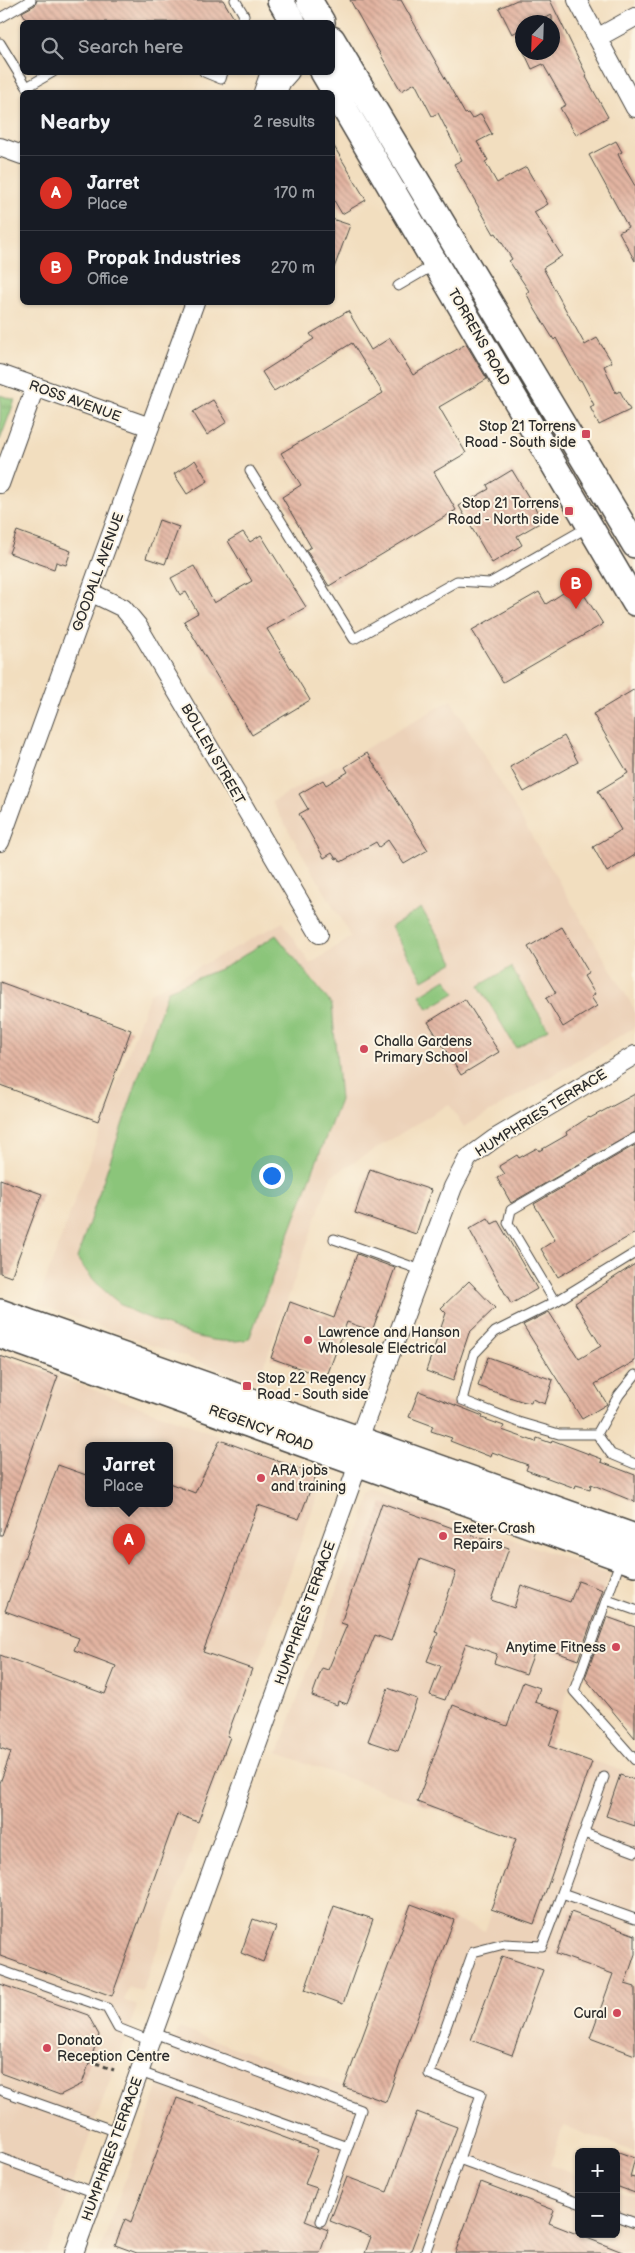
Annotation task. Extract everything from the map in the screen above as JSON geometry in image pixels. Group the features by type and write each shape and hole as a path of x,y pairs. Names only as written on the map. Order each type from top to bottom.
{"main road":[{"path":"280,0 292,20"},
{"path":"309,0 321,20"},
{"name":"TORRENS ROAD","path":"335,44 632,534"},
{"name":"TORRENS ROAD","path":"325,75 334,90"},
{"name":"TORRENS ROAD","path":"335,92 635,603"},
{"name":"REGENCY ROAD","path":"0,1312 635,1537"},
{"name":"REGENCY ROAD","path":"0,1335 628,1561"}],"street":[{"path":"577,0 635,108"},
{"path":"597,38 635,17"},
{"path":"264,90 269,75"},
{"path":"278,90 287,75"},
{"path":"0,148 20,154"},
{"name":"GOODALL AVENUE","path":"0,842 194,305"},
{"name":"ROSS AVENUE","path":"0,374 150,427"},
{"path":"0,484 35,386"},
{"path":"596,536 632,534"},
{"name":"BOLLEN STREET","path":"90,592 123,608 138,626 319,934"},
{"name":"HUMPHRIES TERRACE","path":"75,2253 358,1463 360,1438 453,1187 468,1158 494,1139 635,1055"}],"lane":[{"path":"0,18 32,0"},
{"path":"235,0 244,14 242,20"},
{"path":"0,43 27,87 48,75"},
{"path":"211,75 221,79 222,75"},
{"path":"398,286 436,264"},
{"path":"250,471 354,639 456,581 490,583 596,536"},
{"path":"556,1302 508,1223 511,1210 635,1138"},
{"path":"334,1239 421,1270"},
{"path":"597,1434 559,1434 518,1422 462,1400 474,1354 495,1332 556,1302 635,1253"},
{"path":"597,1434 619,1395 635,1375"},
{"path":"597,1434 611,1454 635,1464"},
{"path":"628,1561 606,1600 574,1691 635,1760"},
{"path":"606,1600 635,1610"},
{"path":"425,2253 481,2094 429,2074 473,1952 504,1944 542,1946 604,1777"},
{"path":"584,1833 635,1852"},
{"path":"562,1893 635,1919"},
{"path":"0,1970 107,2008 118,2028 152,2037 361,2110 321,2221"},
{"path":"140,2072 348,2147"},
{"path":"0,2090 118,2132"},
{"path":"0,2158 96,2193"},
{"path":"459,2159 575,2202"},
{"path":"620,2217 635,2223"}],"path":[{"path":"59,2049 114,2070"}],"shaded area":[{"name":"Challa Gardens Primary School","path":"451,700 635,1010 635,1027 464,1127 449,1104 331,1176 258,1383 37,1304 150,993 283,922 310,964 351,937 272,802"},
{"path":"0,1356 325,1474 142,1992 129,1987 124,2000 137,2006 47,2253 0,2253"},
{"path":"377,1491 610,1574 515,1839 278,1753 371,1496"},
{"path":"549,1746 635,1775 635,2152 563,2126 550,2165 575,2174 575,2238 620,2238 620,2190 635,2196 635,2245 632,2253 99,2253 179,2028 344,2086 411,1904 485,1931"}],"green space":[{"path":"0,395 15,400 0,440"},
{"path":"421,908 454,962 423,980 391,927"},
{"path":"276,935 332,1005 340,1100 249,1339 236,1341 210,1340 185,1333 128,1309 98,1285 77,1258 168,990 227,966"},
{"path":"511,967 548,1029 516,1048 479,986"},
{"path":"446,979 455,993 428,1009 420,995"}],"building":[{"path":"37,0 223,0 235,20 27,20 22,12 35,5"},
{"path":"350,0 401,0 465,114 468,113 472,119 481,114 492,134 477,142 488,160 485,162 497,183 526,167 548,204 534,212 562,256 543,268 585,345 597,338 612,362 604,366 616,393 620,391 630,410 599,425 590,407 594,405 581,380 579,381 556,338 554,340 536,311 526,293 529,291 509,261 512,259 496,233 494,234 454,164 462,160 438,113 432,116 415,83 401,91"},
{"path":"517,0 550,0 557,15 515,15 515,32 512,34 499,8"},
{"path":"560,21 586,77 608,117 576,135 560,108 566,105 543,64 532,69 528,60 560,60"},
{"path":"616,141 622,152 618,154 635,186 635,261 619,232 628,227 589,155"},
{"path":"335,148 366,200 342,214 335,202"},
{"path":"335,220 350,225 335,265"},
{"path":"348,311 371,350 390,338 413,375 466,344 487,379 439,407 466,453 434,472 456,510 329,586 306,550 311,547 282,497 301,485 281,453 383,393 352,343 274,391 262,372 314,339 310,334"},
{"path":"213,400 227,422 207,435 193,412"},
{"path":"195,460 208,481 187,494 174,474"},
{"path":"512,470 543,521 517,536 522,545 492,563 459,506 489,489 487,485"},
{"path":"159,520 179,527 165,564 146,558"},
{"path":"17,531 71,551 66,565 56,562 54,569 9,553"},
{"path":"243,532 250,542 261,535 306,607 267,629 310,700 252,735 184,621 198,613 186,592 180,595 171,578 194,566 214,603 252,581 228,541"},
{"path":"577,584 603,624 503,682 472,630 539,592 546,604"},
{"path":"635,689 635,855 607,872 593,847 621,830 598,791 628,773 593,714"},
{"path":"564,736 578,762 524,792 510,767"},
{"path":"367,753 428,850 404,864 388,840 379,847 376,842 341,862 332,853 324,858 299,814 308,809 299,794 323,780 326,785 348,772 345,767"},
{"path":"562,927 589,973 584,976 595,994 591,997 597,1006 563,1027 546,998 556,993 528,947"},
{"path":"0,982 131,1030 98,1121 0,1085"},
{"path":"465,999 499,1052 461,1075 428,1022"},
{"path":"635,1094 635,1132 511,1203 497,1178 505,1174 499,1166 517,1155 519,1158 537,1148 539,1151 567,1135 566,1132 589,1117"},
{"path":"635,1145 635,1233 558,1277 541,1249 555,1240 534,1204"},
{"path":"370,1169 431,1190 416,1234 355,1213"},
{"path":"0,1179 42,1194 11,1277 0,1273"},
{"path":"488,1218 492,1224 498,1221 537,1289 511,1304 469,1229"},
{"path":"357,1254 395,1268 372,1331 347,1322 328,1373 321,1376 271,1358 290,1302 334,1318"},
{"path":"635,1264 635,1361 595,1384 607,1404 582,1419 523,1325 549,1312 579,1359 601,1346 575,1303"},
{"path":"469,1281 495,1308 469,1333 453,1381 426,1371 446,1313 441,1308"},
{"path":"0,1356 58,1376 2,1535 0,1535"},
{"path":"488,1357 553,1380 545,1404 532,1399 531,1403 521,1401 478,1386"},
{"path":"419,1391 483,1416 482,1418 504,1426 502,1430 536,1442 537,1438 551,1443 552,1440 602,1459 601,1462 635,1475 635,1502 591,1484 590,1489 576,1485 575,1488 526,1470 528,1465 492,1452 491,1457 450,1441 452,1438 431,1431 433,1426 409,1417"},
{"path":"220,1440 316,1475 299,1519 258,1505 203,1652 252,1669 227,1736 230,1737 198,1822 177,1814 112,1996 0,1956 0,1783 11,1752 0,1748 0,1655 105,1694 116,1666 74,1650 79,1638 5,1611 58,1465 85,1475 85,1507 173,1507 173,1485 195,1493"},
{"path":"382,1503 509,1548 491,1600 514,1608 521,1585 570,1602 578,1581 603,1590 578,1660 537,1645 526,1674 494,1663 497,1654 466,1643 445,1700 430,1695 441,1666 427,1661 438,1633 435,1632 456,1572 420,1559 391,1641 375,1635 347,1704 338,1701 337,1705 312,1696 322,1668 328,1670 347,1625 341,1623"},
{"path":"607,1617 635,1627 635,1738 585,1678"},
{"path":"523,1682 540,1688 535,1702 561,1711 549,1746 592,1762 534,1924 491,1909 516,1839 417,1802 453,1705 507,1726"},
{"path":"388,1688 417,1699 398,1751 368,1741"},
{"path":"620,1775 635,1780 635,1826 606,1816"},
{"path":"411,1904 454,1920 386,2102 344,2087"},
{"path":"334,1906 373,1919 343,2004 305,1990"},
{"path":"571,1912 635,1935 635,1954 625,1984 635,1987 635,2055 590,2038 613,1974 556,1954"},
{"path":"253,1919 276,1927 263,1962 241,1953"},
{"path":"502,1956 543,1970 512,2055 471,2040"},
{"name":"Donato Reception Centre","path":"0,1984 88,2015 99,2035 82,2084 60,2095 0,2073"},
{"path":"177,2098 318,2150 305,2184 317,2188 305,2221 328,2230 320,2253 137,2253 115,2245 125,2219 131,2222"},
{"path":"417,2112 457,2127 410,2253 365,2253 371,2237 330,2221 347,2177 387,2192"},
{"path":"620,2152 635,2158 630,2177 635,2178 635,2193 620,2187"},
{"path":"481,2182 554,2210 549,2223 575,2233 575,2238 587,2238 625,2253 455,2253"}],"place":[{"name":"Stop 21 Torrens Road - South side","path":"586,434"},
{"name":"Stop 21 Torrens Road - North side","path":"569,511"},
{"name":"Propak Industries","path":"576,609"},
{"name":"Challa Gardens Primary School","path":"364,1049"},
{"name":"Lawrence and Hanson Wholesale Electrical","path":"308,1340"},
{"name":"Stop 22 Regency Road - South side","path":"247,1386"},
{"name":"ARA jobs and training","path":"261,1478"},
{"name":"Exeter Crash Repairs","path":"443,1536"},
{"name":"Jarret","path":"129,1565"},
{"name":"Anytime Fitness","path":"616,1647"},
{"name":"Cural","path":"617,2013"},
{"name":"Donato Reception Centre","path":"47,2048"}]}
